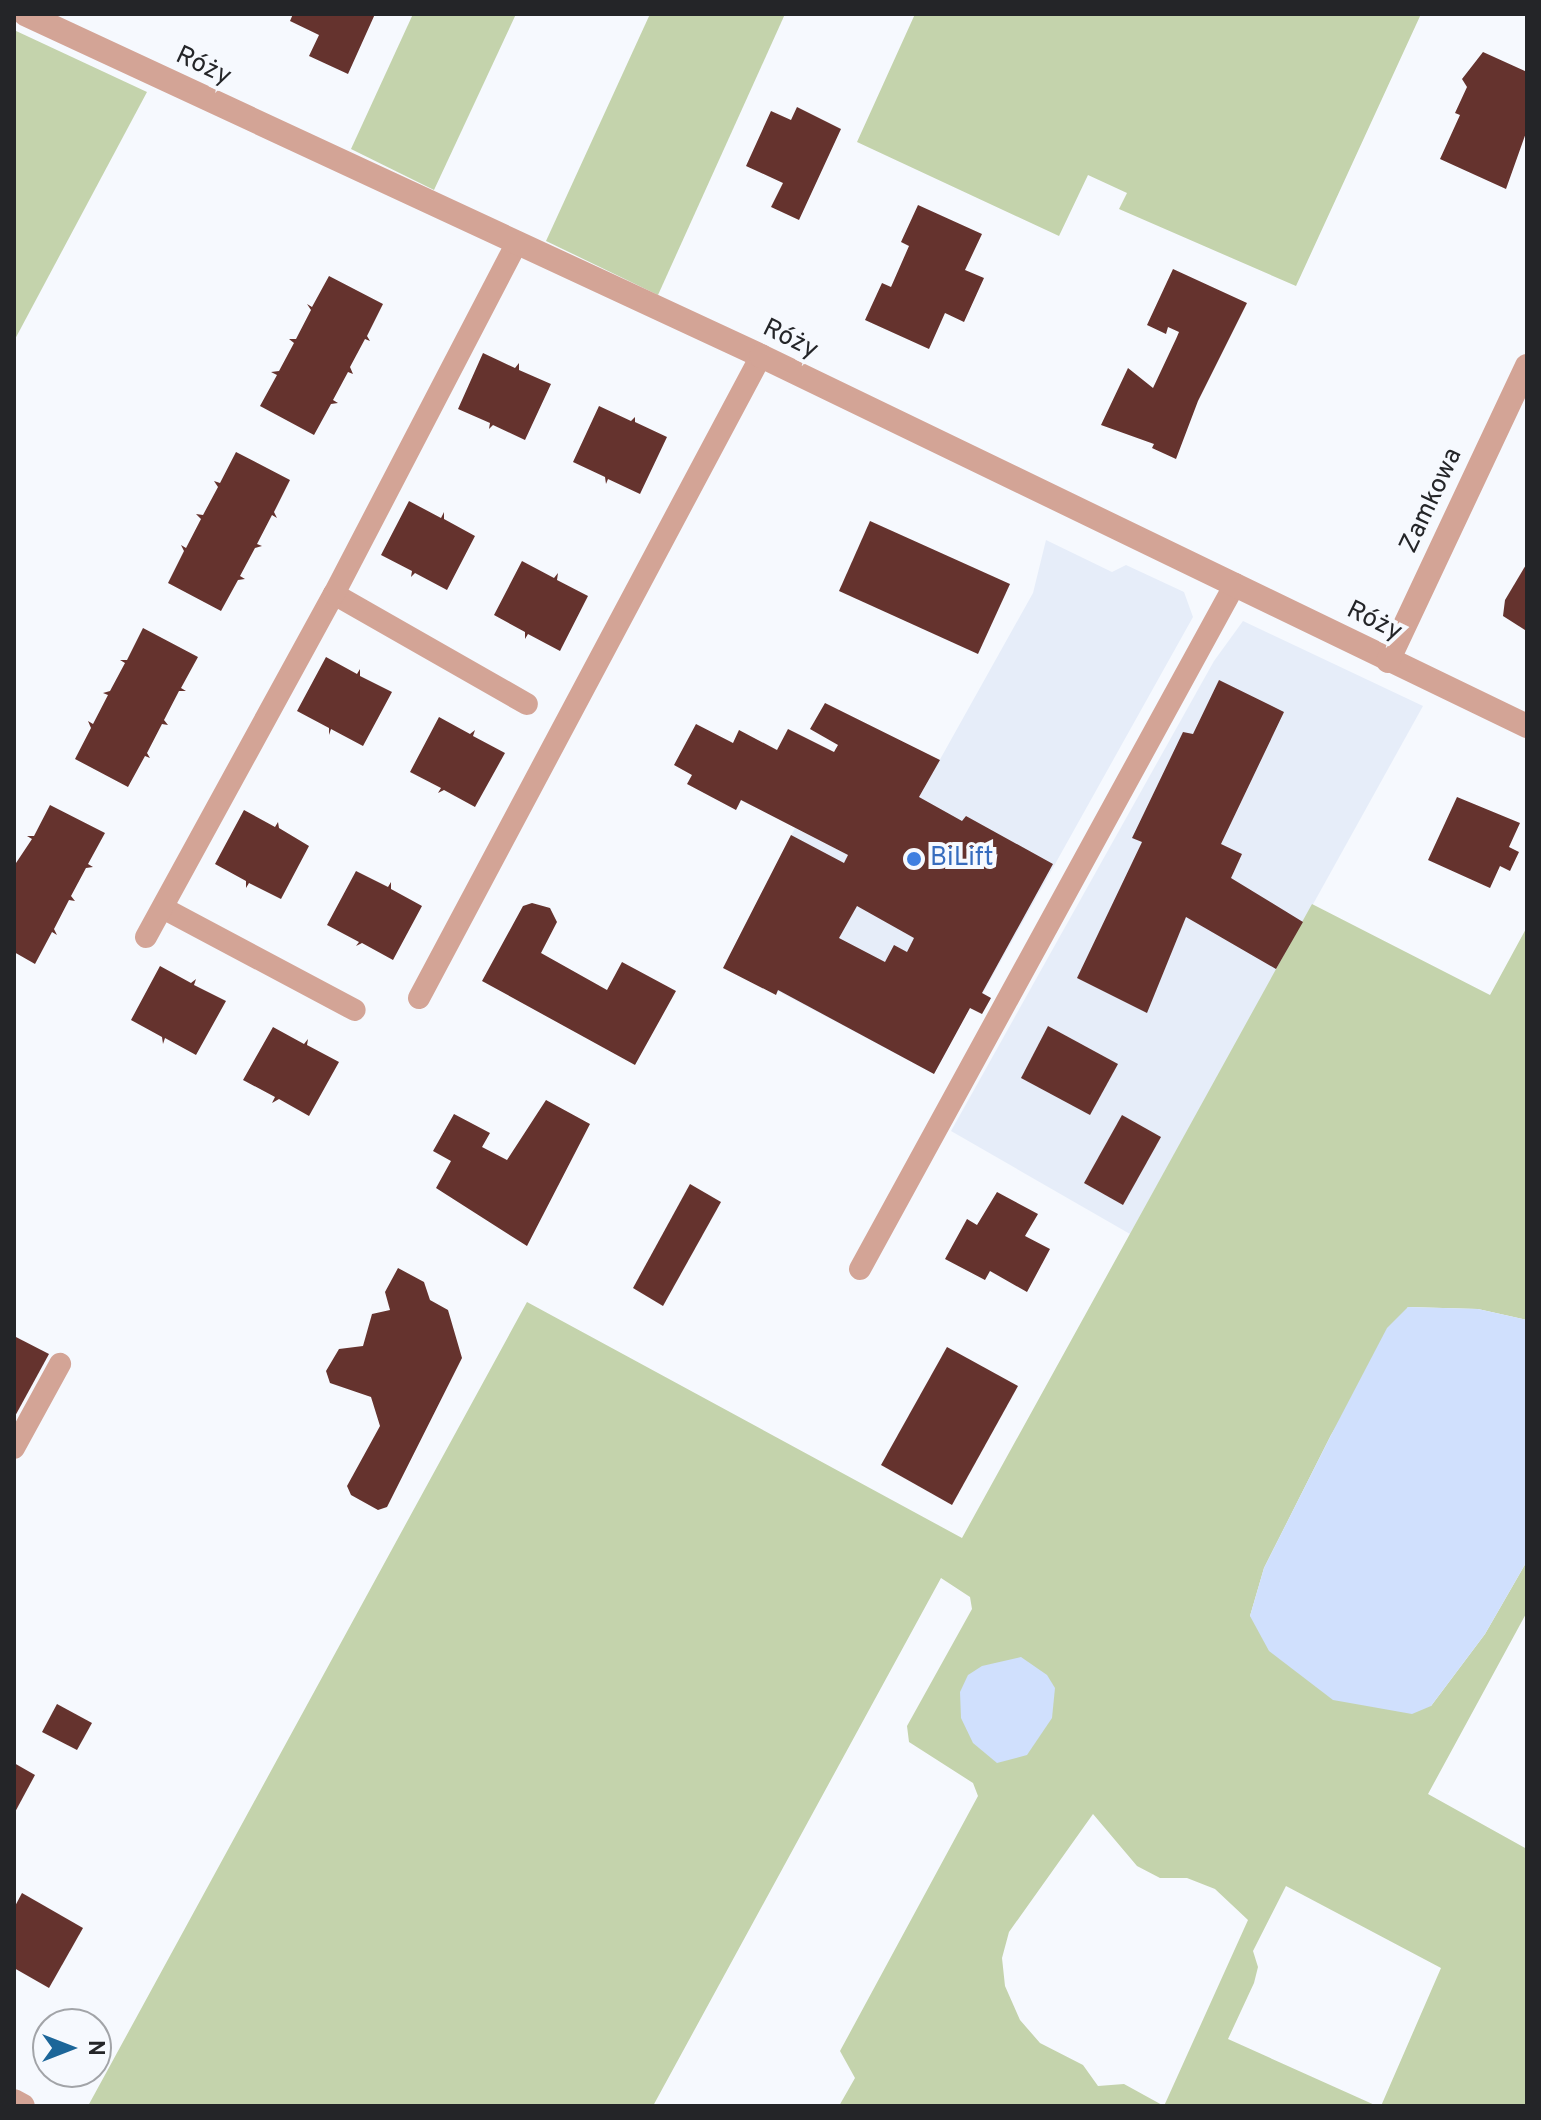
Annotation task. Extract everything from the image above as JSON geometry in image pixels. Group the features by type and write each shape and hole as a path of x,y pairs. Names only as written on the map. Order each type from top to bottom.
{"street":[{"name":"Róży","path":"25,14 761,356 1527,726"},
{"name":"Zamkowa","path":"1388,661 1527,366"},
{"path":"14,2101 23,2106"}],"lane":[{"path":"146,937 334,594 517,243"},
{"path":"419,998 761,356"},
{"path":"860,1269 1235,584"},
{"path":"334,594 527,704"},
{"path":"163,908 355,1010"},
{"path":"14,1448 60,1364"}],"shaded area":[{"path":"1046,540 1112,572 1126,565 1184,592 1193,617 983,993 991,998 982,1014 970,1008 934,1074 778,991 723,968 795,828 848,855 919,797 1033,593"},
{"path":"1243,621 1423,706 1130,1234 951,1131 1214,661"}],"green space":[{"path":"413,14 516,14 434,190 351,149"},
{"path":"650,14 785,14 658,295 546,241"},
{"path":"915,14 1421,14 1296,286 1119,209 1127,193 1088,175 1059,236 857,142"},
{"path":"14,30 147,92 14,341"},
{"path":"1312,904 1490,995 1527,927 1527,1320 1478,1309 1408,1307 1331,1435 1264,1568 1250,1616 1431,1706 1485,1634 1527,1561 1527,1612 1428,1794 1527,1849 1527,2106 1381,2106 1441,1968 1286,1886 1253,1951 1258,1967 1254,1983 1228,2039 1377,2106 1164,2106 839,2106 855,2078 840,2051 978,1796 973,1783 909,1742 907,1726 972,1609 970,1597 941,1578 653,2106 88,2106 98,2088 112,2088 112,2062 527,1302 962,1538","holes":["1093,1814 1137,1866 1160,1878 1187,1878 1215,1889 1248,1920 1164,2106 1124,2084 1098,2086 1083,2065 1040,2043 1020,2020 1005,1986 1002,1958 1009,1932"]}],"water":[{"path":"1408,1307 1478,1309 1527,1320 1527,1561 1485,1634 1431,1706 1412,1714 1333,1700 1269,1651 1250,1616 1264,1568 1331,1435 1387,1328"},
{"path":"1021,1657 1047,1675 1055,1688 1052,1718 1027,1755 997,1763 973,1743 961,1718 960,1692 968,1675 982,1666"}],"building":[{"path":"293,14 375,14 348,74 309,56 319,35 290,21"},
{"path":"1483,52 1527,72 1527,130 1506,189 1440,159 1460,115 1455,113 1467,87 1462,79"},
{"path":"797,107 841,129 799,220 771,207 783,183 746,166 771,111 791,120"},
{"path":"918,205 982,234 965,270 984,278 964,322 945,313 929,349 865,320 882,283 891,287 909,246 901,242"},
{"path":"1173,269 1247,303 1198,401 1176,459 1152,448 1154,444 1101,425 1128,368 1153,388 1176,339 1179,332 1168,327 1166,334 1147,325"},
{"path":"329,276 383,304 367,336 370,341 365,339 350,367 353,374 348,372 333,400 338,403 331,404 314,435 260,406 277,375 271,372 279,371 294,343 289,339 296,339 311,310 307,304 312,307"},
{"path":"483,353 515,368 519,363 519,370 551,384 525,440 493,425 489,429 490,423 458,409"},
{"path":"599,406 631,421 635,417 635,422 667,437 640,494 608,479 606,484 605,477 573,462"},
{"path":"236,452 290,480 274,512 277,518 272,515 257,544 262,546 255,548 240,576 245,579 238,580 221,611 168,583 184,551 181,545 186,548 201,519 196,514 203,515 218,487 214,481 220,483"},
{"path":"409,501 441,518 444,512 444,519 475,536 447,590 415,573 411,577 412,571 381,555"},
{"path":"870,521 1010,584 978,654 839,591"},
{"path":"522,561 554,578 558,573 557,580 588,596 560,651 528,634 525,639 525,632 494,615"},
{"path":"1527,563 1525,630 1503,616 1505,600"},
{"path":"143,628 198,657 181,688 186,691 179,691 164,720 168,725 162,724 147,753 150,758 145,756 128,787 75,759 91,728 88,721 93,724 108,695 103,693 110,691 125,663 120,660 127,660"},
{"path":"326,657 357,674 360,669 360,676 392,692 363,746 331,729 329,735 329,728 297,711"},
{"path":"1219,680 1284,712 1221,844 1242,854 1231,878 1303,922 1276,969 1186,917 1147,1013 1077,978 1142,842 1132,838 1183,732 1193,734"},
{"path":"825,703 940,760 919,797 962,821 966,816 1053,864 982,993 991,998 982,1014 970,1008 934,1074 778,990 776,995 723,968 791,835 844,863 848,855 741,800 736,810 687,784 692,775 674,765 696,724 733,743 739,730 777,750 788,729 834,752 838,745 810,729","holes":["857,906 914,938 907,952 894,945 885,962 839,938"]},
{"path":"439,717 470,734 475,730 473,736 505,753 475,807 444,790 438,793 441,788 410,772"},
{"path":"1457,797 1520,823 1509,847 1519,852 1510,871 1500,866 1490,888 1428,860"},
{"path":"50,805 105,833 88,864 93,867 86,868 71,896 75,901 69,900 54,929 57,935 52,932 35,964 14,952 14,866 32,839 27,836 34,836"},
{"path":"244,810 275,827 278,822 279,828 309,846 281,899 249,883 246,888 246,881 215,864"},
{"path":"356,871 388,887 391,882 391,889 422,906 393,960 362,943 356,946 359,942 327,925"},
{"path":"532,903 550,908 557,922 541,953 607,990 622,962 676,991 635,1065 482,981 523,906"},
{"path":"160,966 191,983 196,979 194,985 226,1001 196,1055 165,1038 163,1044 162,1037 131,1020"},
{"path":"1048,1026 1118,1064 1090,1115 1021,1078"},
{"path":"273,1027 304,1044 308,1039 307,1045 339,1062 309,1116 279,1099 272,1103 275,1097 243,1080"},
{"path":"546,1100 590,1124 527,1246 436,1188 451,1161 433,1151 454,1114 490,1133 482,1147 507,1160"},
{"path":"1122,1115 1161,1137 1123,1205 1084,1183"},
{"path":"690,1184 721,1202 663,1306 633,1288"},
{"path":"997,1192 1038,1214 1025,1236 1050,1249 1027,1292 990,1271 985,1280 945,1259 967,1219 977,1225"},
{"path":"398,1268 424,1282 430,1300 448,1310 462,1358 387,1507 378,1510 351,1495 347,1486 380,1426 371,1397 330,1383 326,1371 339,1349 363,1346 372,1314 390,1310 385,1292"},
{"path":"14,1336 49,1354 14,1418"},
{"path":"947,1347 1018,1386 952,1505 881,1465"},
{"path":"57,1704 92,1723 77,1750 42,1732"},
{"path":"14,1763 35,1775 14,1814"},
{"path":"22,1893 83,1928 49,1988 14,1968 14,1908"}],"place":[{"name":"BiLift","path":"914,859"}]}
